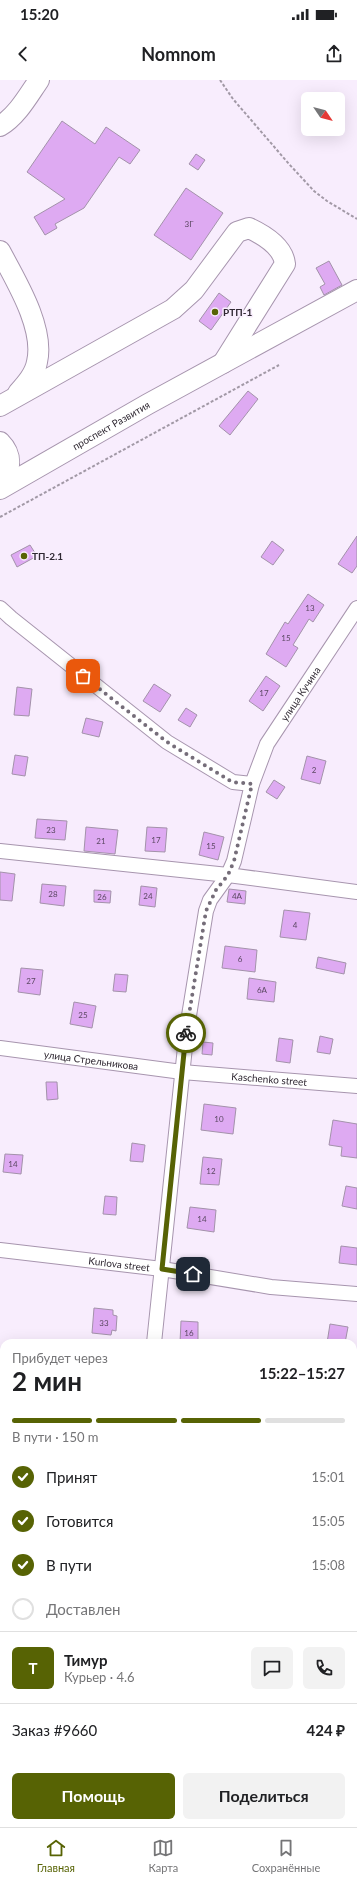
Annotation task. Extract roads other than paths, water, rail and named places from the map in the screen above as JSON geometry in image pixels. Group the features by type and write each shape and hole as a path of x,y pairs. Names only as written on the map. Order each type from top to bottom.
{"street":[{"path":"0,126 6,123 16,113 39,80"},
{"path":"4,404 173,308 194,290 237,232 249,228 259,232 279,248 284,256 285,264 223,363"},
{"path":"0,251 29,311 35,327 38,344 37,362 32,375 23,387 4,404"},
{"name":"проспект Развития","path":"0,488 357,290"},
{"name":"проспект Развития","path":"0,442 5,447 9,466 8,475 0,488"},
{"path":"0,608 167,742 232,782 252,784"},
{"name":"улица Кучина","path":"154,1339 187,1028 206,911 216,890 228,875 234,861 252,784 267,744 357,608"},
{"path":"0,851 228,875 357,892"},
{"name":"улица Стрельникова","path":"0,1048 182,1072"},
{"name":"Kaschenko street","path":"182,1072 357,1086"},
{"name":"Kurlova street","path":"0,1250 162,1269 271,1287 357,1294"}],"place":[{"name":"РТП-1","path":"215,312"},
{"name":"ТП-2.1","path":"24,556"}]}
